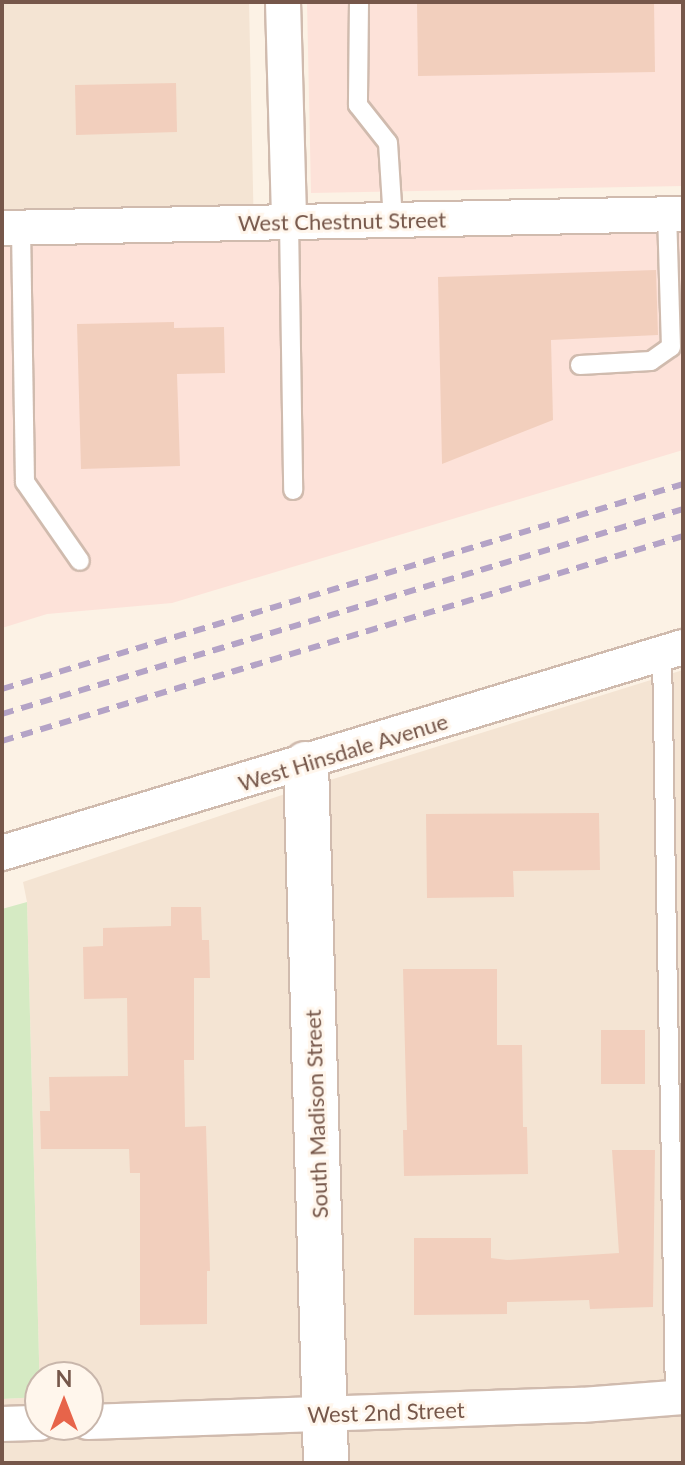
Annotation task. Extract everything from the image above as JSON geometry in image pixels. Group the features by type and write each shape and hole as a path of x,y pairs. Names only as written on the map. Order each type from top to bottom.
{"street":[{"path":"283,2 289,222"},
{"name":"West Chestnut Street","path":"11,228 675,214"},
{"name":"West Hinsdale Avenue","path":"2,853 306,764 672,650"},
{"name":"South Madison Street","path":"306,764 326,1463"},
{"name":"West 2nd Street","path":"104,1422 325,1415 679,1398"},
{"path":"2,1424 24,1423"}],"lane":[{"path":"359,2 358,105 388,143 393,220"},
{"path":"580,365 651,361 671,347 675,214"},
{"path":"289,222 293,490"},
{"path":"11,228 25,482 80,561"},
{"path":"672,650 679,1398"}],"shaded area":[{"path":"2,2 249,2 254,236 2,242"},
{"path":"307,2 683,2 683,186 311,193"},
{"path":"683,229 683,450 172,603 47,614 2,628 2,242"},
{"path":"683,670 683,1463 2,1463 2,1399 24,1398 24,1441 104,1441 104,1361 39,1361 27,902 23,882 285,794"}],"green space":[{"path":"27,902 39,1361 24,1361 24,1398 2,1399 2,909"}],"building":[{"path":"417,2 654,2 655,72 418,76"},
{"path":"176,83 177,132 76,135 75,85"},
{"path":"656,270 658,335 551,340 553,420 442,464 438,277"},
{"path":"174,322 174,328 224,327 225,373 177,374 180,466 81,469 77,324"},
{"path":"599,813 600,870 513,871 514,897 427,898 426,814"},
{"path":"171,907 201,907 202,940 209,940 210,978 194,978 194,1060 184,1060 185,1127 206,1126 210,1271 207,1271 207,1324 140,1325 140,1173 130,1173 129,1149 41,1149 40,1111 50,1111 49,1077 128,1076 127,998 84,999 83,947 103,946 103,928 171,926"},
{"path":"403,969 497,969 497,1045 522,1045 523,1127 527,1127 528,1174 404,1176 403,1130 407,1130"},
{"path":"601,1030 645,1030 645,1084 601,1084"},
{"path":"612,1150 655,1150 653,1307 590,1309 589,1300 507,1302 507,1314 414,1315 414,1238 491,1238 491,1258 507,1260 619,1253"}],"railway":[{"path":"2,689 683,484"},
{"path":"2,714 683,509"},
{"path":"2,741 683,536"}]}
